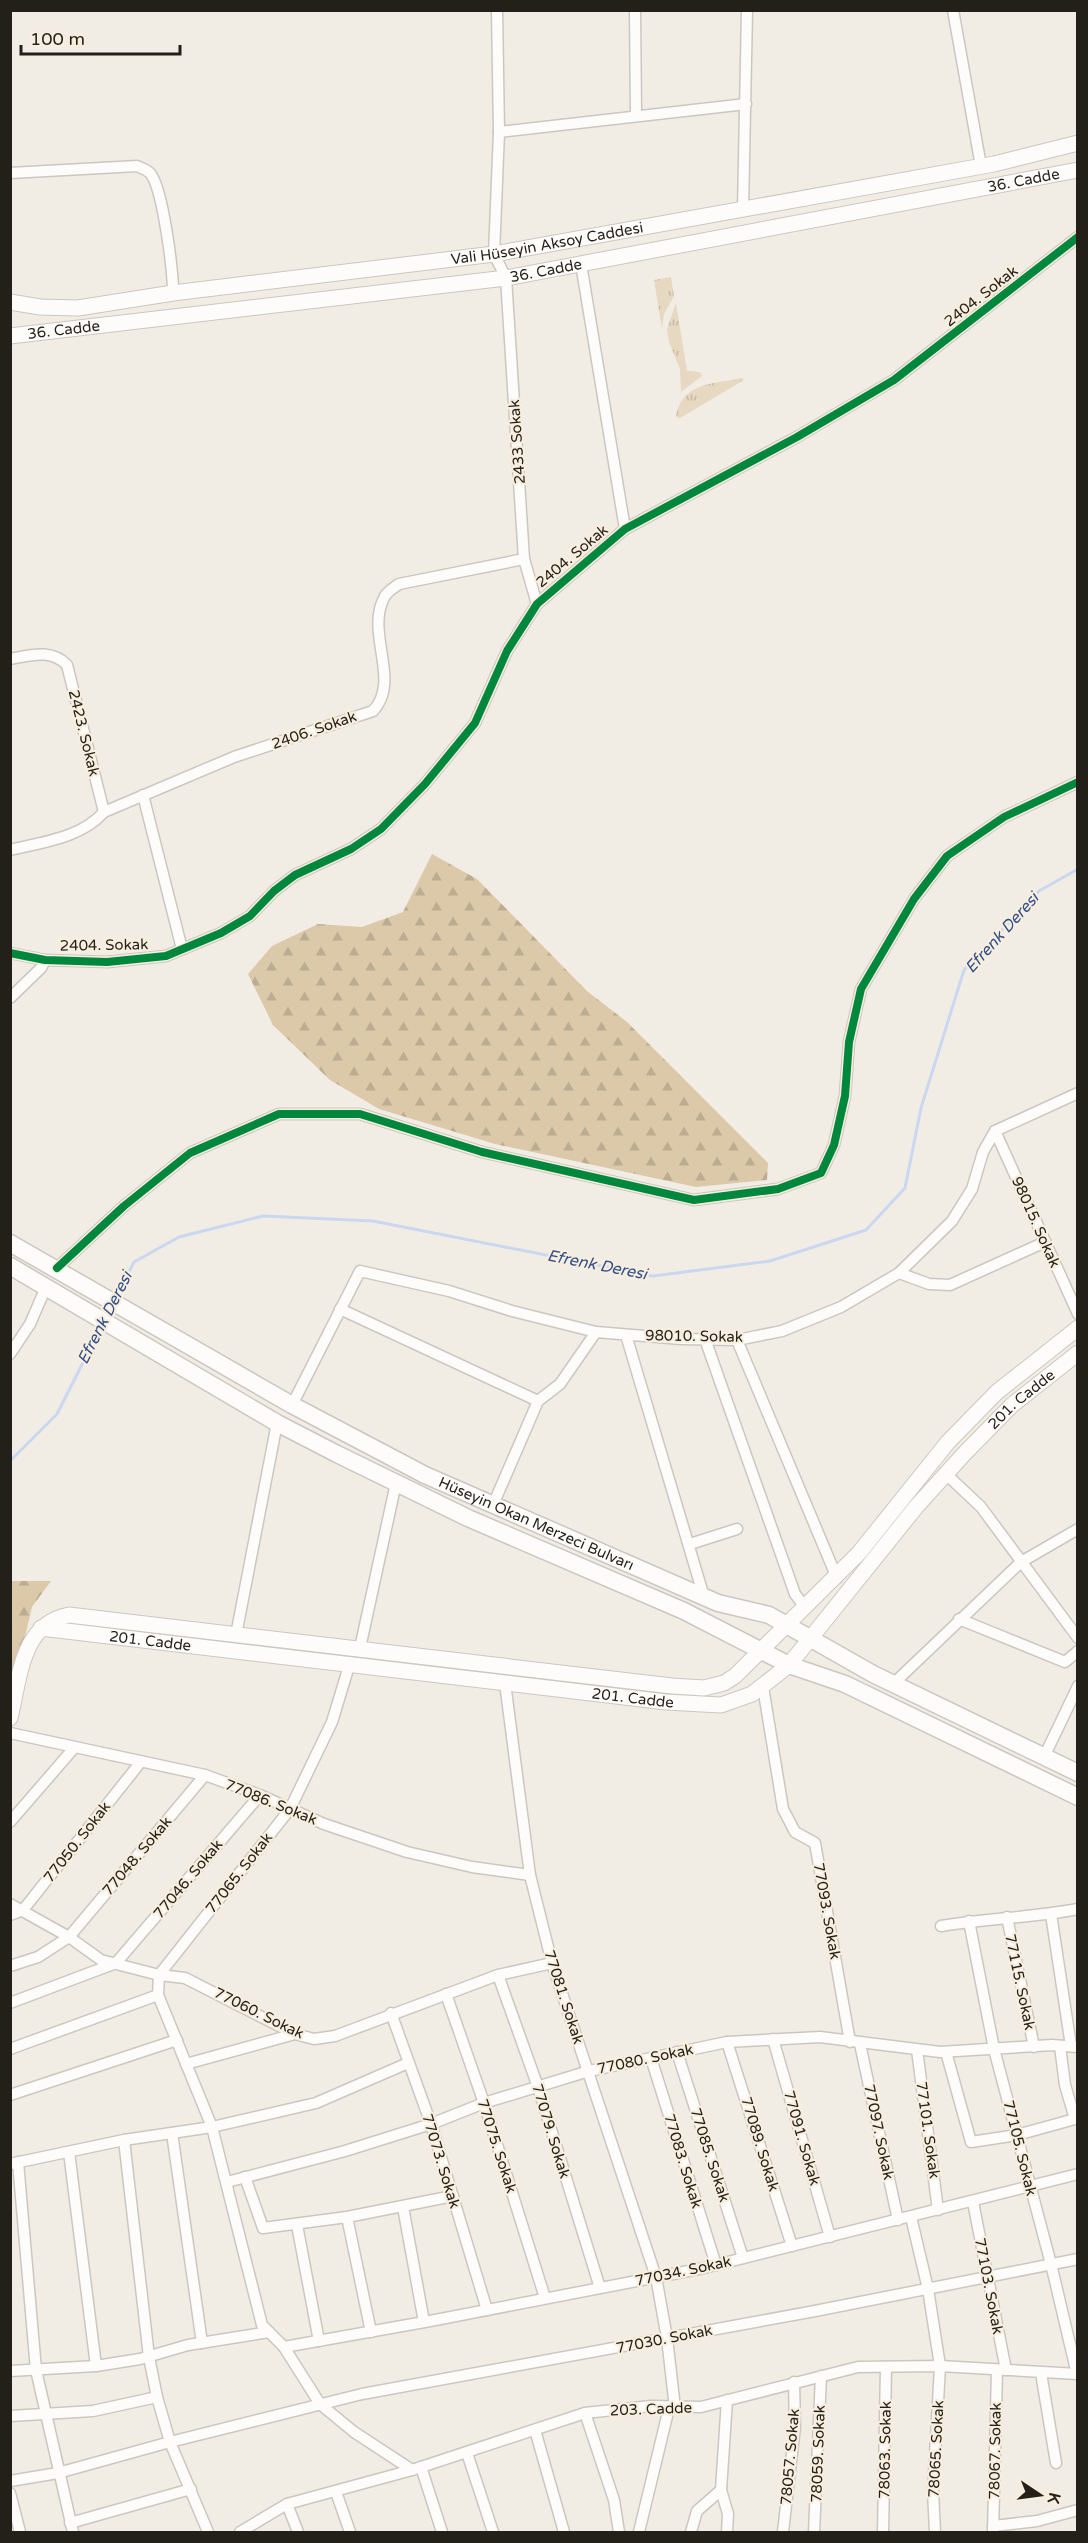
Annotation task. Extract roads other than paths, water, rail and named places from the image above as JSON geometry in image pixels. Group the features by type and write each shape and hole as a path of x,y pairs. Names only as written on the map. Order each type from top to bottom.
{"main road":[{"name":"Vali Hüseyin Aksoy Caddesi","path":"10,302 40,308 78,308 173,293 494,254 981,166 1077,143"},
{"name":"36. Cadde","path":"10,336 506,278 1077,170"},
{"name":"Hüseyin Okan Merzeci Bulvarı","path":"10,1243 292,1405 424,1475 718,1604 769,1615 893,1684 1077,1773"},
{"name":"Hüseyin Okan Merzeci Bulvarı","path":"13,1269 277,1423 396,1483 468,1518 684,1611 789,1665 845,1684 1077,1797"},
{"name":"201. Cadde","path":"41,1628 55,1618 82,1616 672,1686 704,1688 724,1683 762,1651 804,1606 837,1578 860,1554 948,1442 998,1392 1077,1328"},
{"name":"201. Cadde","path":"41,1628 349,1666 700,1705 721,1705 752,1694 789,1665 916,1507 946,1474 1012,1406 1077,1353"},
{"path":"10,1718 28,1647 41,1628"}],"street":[{"path":"497,10 499,132 494,254 506,278"},
{"path":"635,10 636,115"},
{"path":"743,210 747,10"},
{"path":"953,10 981,166"},
{"path":"499,132 746,104"},
{"path":"10,173 137,166 150,173 160,205 173,272 173,293"},
{"name":"2404. Sokak","path":"10,953 45,960 107,962 166,956 221,933 250,916 274,891 295,875 351,849 381,829 425,784 475,723 507,651 537,604 625,529 797,437 894,380 1077,237"},
{"path":"581,264 625,529"},
{"name":"2433 Sokak","path":"506,278 524,559 537,604"},
{"name":"2406. Sokak","path":"10,850 62,837 93,825 104,812 234,757 373,711 382,701 385,687 378,628 379,612 386,595 399,584 524,559"},
{"name":"2423. Sokak","path":"10,659 46,654 58,657 67,666 104,812"},
{"path":"62,1271 124,1206 190,1153 279,1114 360,1114 482,1152 694,1200 778,1189 821,1173 834,1145 844,1096 849,1042 861,989 914,899 947,856 1004,817 1077,782"},
{"path":"143,795 182,949"},
{"path":"10,998 41,968 45,960"},
{"path":"995,1131 1077,1093"},
{"name":"98015. Sokak","path":"995,1131 1077,1314"},
{"name":"98010. Sokak","path":"340,1309 360,1271 449,1291 512,1311 596,1332 705,1340 737,1340 782,1330 831,1311 899,1273 952,1221 972,1189 983,1152 995,1131"},
{"path":"899,1273 929,1284 950,1285 1045,1242"},
{"path":"10,1354 52,1291"},
{"path":"292,1405 340,1309 538,1401"},
{"path":"494,1505 538,1401 560,1384 596,1332"},
{"path":"626,1335 704,1597"},
{"path":"705,1340 795,1594 804,1606"},
{"path":"737,1340 837,1578"},
{"path":"236,1635 277,1423"},
{"path":"946,1474 981,1507 1077,1638"},
{"path":"360,1648 396,1483"},
{"path":"690,1544 737,1529"},
{"path":"893,1684 1021,1562 1077,1529"},
{"path":"959,1619 1065,1662 1077,1651"},
{"name":"77065. Sokak","path":"159,1975 290,1809 333,1722 349,1666"},
{"name":"77081. Sokak","path":"505,1683 530,1875 552,1963 656,2277 667,2338 672,2408"},
{"path":"1044,1757 1077,1686"},
{"name":"77093. Sokak","path":"763,1687 783,1809 795,1832 815,1843 855,2043"},
{"name":"77086. Sokak","path":"10,1733 140,1763 205,1775 260,1795 324,1824 407,1852 483,1869 530,1875"},
{"path":"10,1822 74,1748"},
{"name":"77050. Sokak","path":"23,1910 140,1763"},
{"name":"77048. Sokak","path":"10,1966 38,1957 69,1937 205,1775"},
{"name":"77046. Sokak","path":"116,1964 260,1795"},
{"name":"77060. Sokak","path":"10,1904 69,1937 100,1960 159,1975 185,1977 295,2034 314,2039 335,2036 498,1975 552,1963"},
{"path":"940,1926 1077,1909"},
{"path":"10,1915 23,1910"},
{"path":"946,2052 971,2142 1017,2135 1075,2120 1065,2085 1069,2046 1051,1914"},
{"name":"77115. Sokak","path":"1007,1917 1034,2047"},
{"name":"77105. Sokak","path":"969,1921 994,2049 1051,2264 1077,2374"},
{"path":"10,2003 116,1964"},
{"path":"159,1975 158,1995 212,2127 262,2325 284,2347 320,2404 354,2432 416,2468 442,2532"},
{"name":"77079. Sokak","path":"498,1975 538,2087 600,2288"},
{"name":"77075. Sokak","path":"446,1994 484,2103 545,2298"},
{"path":"10,2049 158,1995"},
{"name":"77073. Sokak","path":"392,2013 431,2124 487,2310"},
{"path":"186,2064 295,2034"},
{"name":"77080. Sokak","path":"227,2182 345,2151 431,2124 484,2103 589,2071 727,2042 820,2037 855,2043 946,2052 1069,2046"},
{"name":"77091. Sokak","path":"773,2039 830,2237"},
{"path":"10,2095 177,2040"},
{"name":"77089. Sokak","path":"727,2042 792,2246"},
{"name":"77097. Sokak","path":"855,2043 898,2220"},
{"name":"77101. Sokak","path":"917,2050 938,2210"},
{"name":"77085. Sokak","path":"677,2052 743,2258"},
{"name":"77083. Sokak","path":"651,2058 716,2265"},
{"path":"191,2489 72,2528 36,2370 14,2163 124,2140 212,2127 316,2103 408,2063"},
{"path":"172,2133 202,2343"},
{"path":"124,2140 149,2357 157,2397 170,2442 208,2532"},
{"path":"69,2152 96,2366"},
{"name":"77034. Sokak","path":"284,2347 716,2265 1077,2174"},
{"path":"245,2177 263,2228 347,2217 453,2196"},
{"name":"77103. Sokak","path":"973,2202 1001,2370"},
{"path":"403,2207 424,2322"},
{"path":"347,2217 371,2332"},
{"path":"911,2217 928,2289 940,2366"},
{"path":"297,2225 320,2340"},
{"name":"77030. Sokak","path":"10,2481 58,2473 170,2442 362,2394 928,2289 1077,2259"},
{"path":"10,2371 96,2366 149,2357 202,2343 269,2332"},
{"name":"203. Cadde","path":"240,2532 287,2504 336,2492 467,2453 585,2413 651,2406 700,2407 858,2367 940,2366 1077,2374"},
{"name":"78065. Sokak","path":"934,2532 933,2491 940,2366"},
{"name":"78063. Sokak","path":"883,2532 886,2367"},
{"name":"78067. Sokak","path":"993,2529 1001,2370"},
{"path":"1041,2373 1056,2463"},
{"name":"78059. Sokak","path":"814,2532 821,2376"},
{"name":"78057. Sokak","path":"783,2532 795,2427 794,2382"},
{"path":"10,2416 93,2411 157,2397"},
{"path":"727,2400 721,2490 728,2514 727,2532"},
{"path":"639,2532 672,2408"},
{"path":"585,2413 614,2500 620,2532"},
{"path":"535,2430 564,2532"},
{"path":"467,2453 493,2532"},
{"path":"691,2532 697,2511 721,2490"},
{"path":"336,2492 350,2532"},
{"path":"10,2493 20,2532"},
{"path":"287,2504 298,2532"},
{"path":"993,2529 1037,2521 1077,2510"}],"waterway":[{"name":"Efrenk Deresi","path":"116,1297 134,1262 179,1237 263,1216 373,1221 653,1276 770,1261 866,1230 905,1188 921,1108 964,970 1039,891 1078,869"},
{"name":"Efrenk Deresi","path":"10,1461 57,1414 101,1327"}]}
